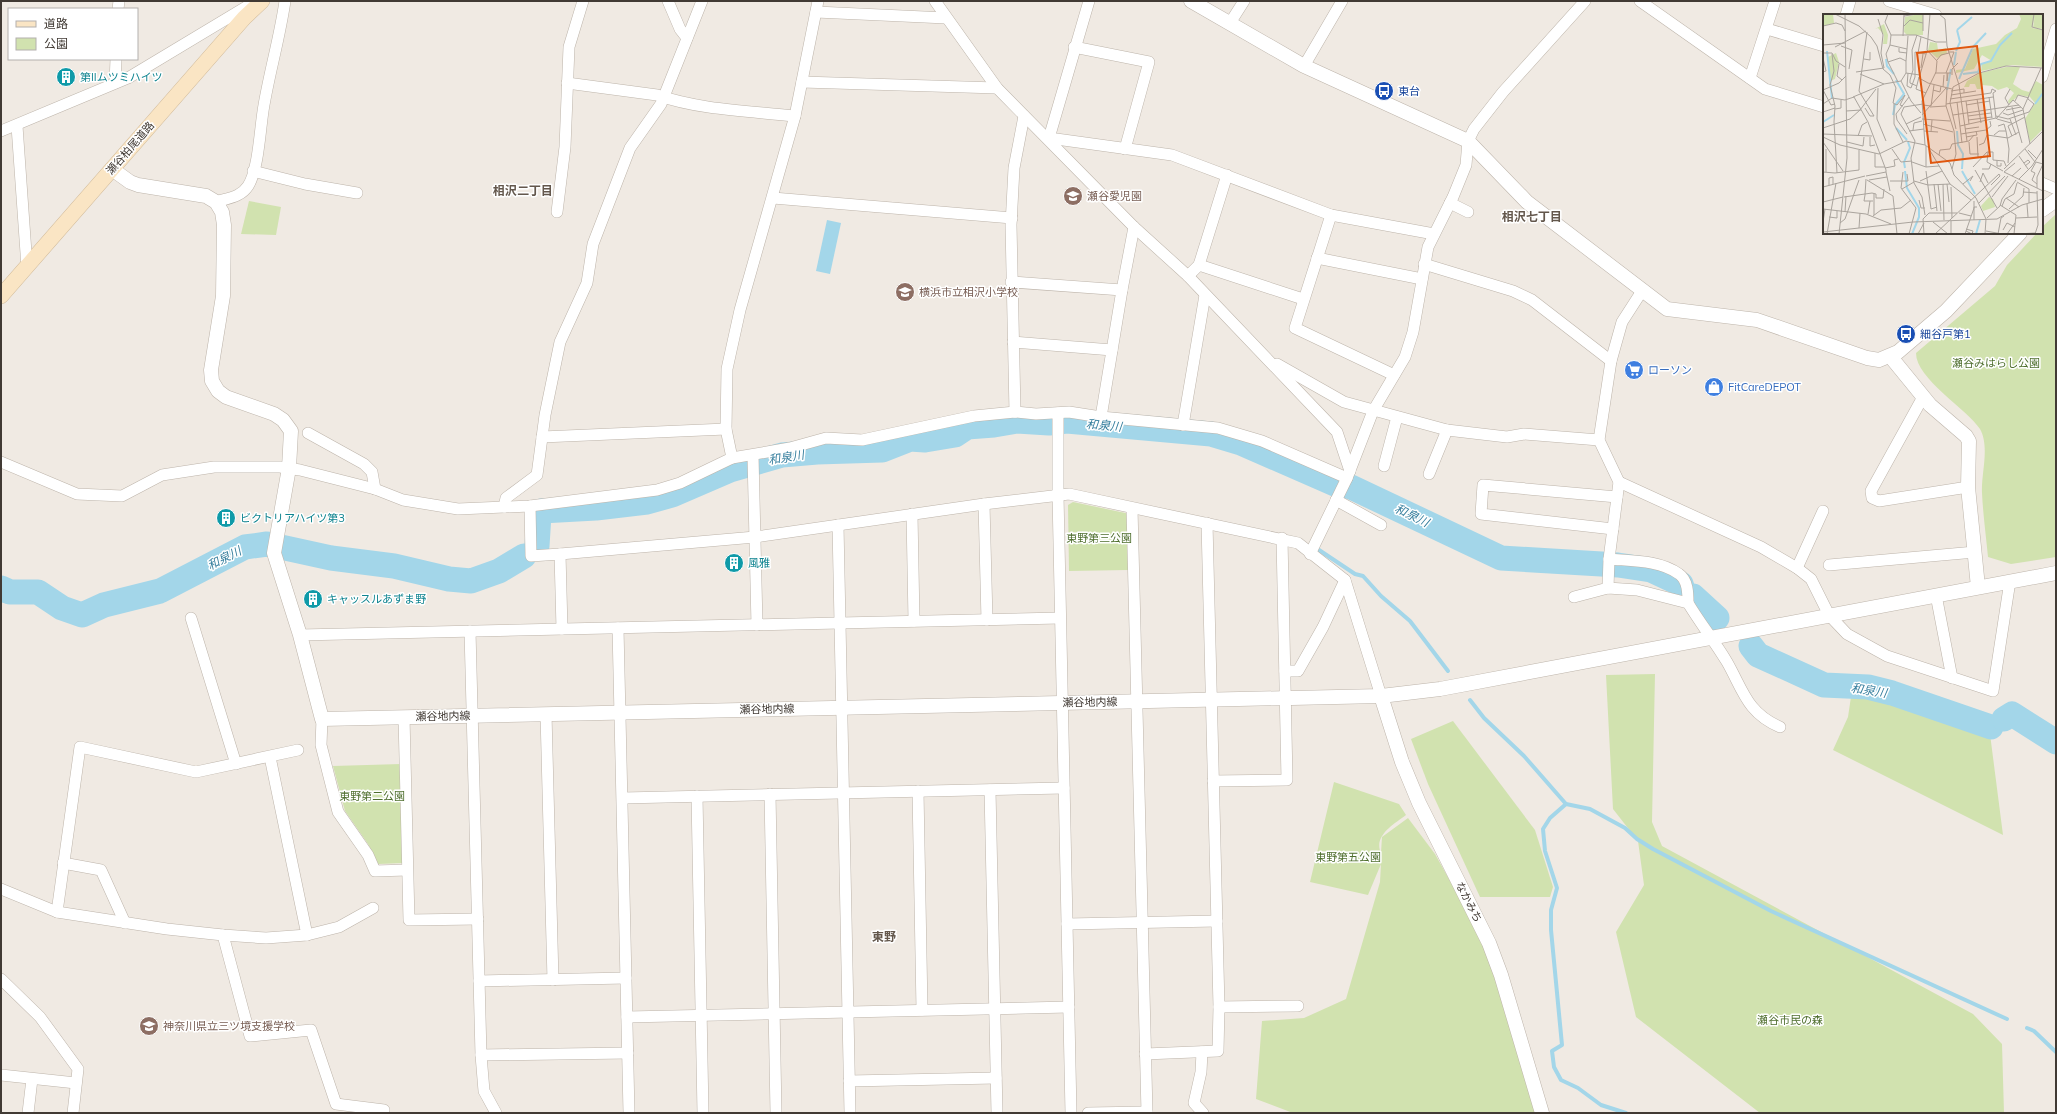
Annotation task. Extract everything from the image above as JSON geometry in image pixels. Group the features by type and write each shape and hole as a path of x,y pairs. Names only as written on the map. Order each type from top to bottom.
{"main road":[{"name":"瀬谷柏尾道路","path":"1,296 244,18 262,1"}],"street":[{"path":"1,131 17,126 128,78 256,1"},
{"path":"216,202 242,194 254,171 264,104 279,40 285,1"},
{"path":"557,212 565,147 569,47 583,1"},
{"path":"668,1 680,29 687,38"},
{"path":"504,507 506,498 537,475 545,415 560,342 587,283 593,244 630,148 664,98 702,1"},
{"path":"732,458 726,429 727,369 740,310 795,116 818,1"},
{"path":"935,1 997,88 1024,116 1049,138 1134,227 1188,276 1337,432 1349,474"},
{"path":"1049,138 1074,48 1089,1"},
{"path":"1191,1 1304,66 1468,142 1527,202 1667,309 1756,320 1867,358 1879,360 1898,352 1946,312 2019,234"},
{"path":"1230,23 1244,1"},
{"path":"1304,66 1342,1"},
{"path":"1310,554 1349,474 1374,411 1404,357 1413,332 1428,247 1450,203 1466,165 1468,142 1474,128 1503,92 1585,1"},
{"path":"1750,78 1775,1"},
{"path":"1846,14 1850,1"},
{"path":"1890,1 1933,14"},
{"path":"1646,3 1765,89 1823,107"},
{"path":"816,12 946,18"},
{"path":"1767,29 1823,46"},
{"path":"2043,70 2046,48 2056,29"},
{"path":"1074,48 1149,62 1125,149"},
{"path":"115,84 116,60"},
{"path":"802,82 997,88"},
{"path":"567,83 694,104 795,116"},
{"path":"1015,412 1011,282 1012,218 1014,168 1024,116"},
{"path":"17,126 27,266"},
{"path":"1049,138 1172,155 1331,215 1434,234"},
{"path":"112,169 130,182 138,185 198,194 216,202 222,212 224,225 224,296 211,370 212,381 218,391 226,397 274,414 283,420 291,431 289,468 275,548 300,634 322,719 321,745 338,812 368,855 375,871 407,870"},
{"path":"254,171 305,184 357,193"},
{"path":"1188,276 1199,265 1227,175"},
{"path":"2043,183 2056,189"},
{"path":"772,198 1012,218"},
{"path":"2043,209 2056,200"},
{"path":"1450,203 1468,212"},
{"path":"1331,215 1295,328 1394,375"},
{"path":"1101,417 1134,227"},
{"path":"1317,258 1422,279"},
{"path":"1424,264 1513,292 1532,300 1611,361"},
{"path":"1199,265 1303,299"},
{"path":"1011,282 1122,290"},
{"path":"1608,588 1609,563 1619,482 1599,440 1611,361 1622,322 1642,291"},
{"path":"1183,425 1205,295"},
{"path":"1013,342 1112,350"},
{"path":"1890,356 1923,397 1966,436 1968,441 1968,487 1978,587"},
{"path":"1265,357 1344,402 1446,430 1507,437 1524,434 1599,440"},
{"path":"1923,397 1871,491 1872,498 1879,500 1968,487"},
{"path":"1,462 77,494 122,496 162,475 214,467 289,468 375,488 403,500 458,509 530,506 657,490 680,483 732,458 753,462 826,438 862,440 974,416 1015,412 1059,419 1069,412 1101,417 1218,428 1262,441 1349,474"},
{"path":"1384,466 1397,417"},
{"path":"1059,419 1058,495 1060,618 1071,1113"},
{"path":"542,437 726,429"},
{"path":"1430,474 1446,430"},
{"path":"308,433 364,464 372,472 375,488"},
{"path":"753,462 757,625"},
{"path":"1619,482 1754,544 1797,568 1811,579 1829,615 1847,634 1887,656 1993,691 2010,581"},
{"path":"1613,529 1481,514 1483,485 1617,497"},
{"path":"530,506 531,556 755,537 984,504 1069,494 1207,524 1282,538 1298,543 1310,554 1345,580 1380,696"},
{"path":"1336,500 1380,525"},
{"path":"984,504 987,620"},
{"path":"1088,1113 1147,1113 1132,508"},
{"path":"1797,568 1823,511"},
{"path":"912,514 914,621"},
{"path":"1145,1054 1218,1051 1219,1007 1207,524"},
{"path":"838,525 850,1113"},
{"path":"1213,782 1286,780 1286,697 1282,538"},
{"path":"1829,565 1974,552"},
{"path":"560,554 562,629"},
{"path":"1609,563 1656,564 1680,575 1687,586 1688,603 1709,637 1727,662 1750,705 1764,720 1780,727"},
{"name":"瀬谷地内線","path":"322,719 1380,696 1440,689 1709,637 2056,573"},
{"path":"1285,671 1298,671 1323,628 1345,580"},
{"path":"1574,597 1608,588 1637,590 1688,603"},
{"path":"1936,595 1952,678"},
{"path":"191,618 236,764"},
{"path":"300,634 1060,618"},
{"path":"618,628 629,1113"},
{"path":"470,631 481,1055 484,1092 496,1113"},
{"name":"なかみち","path":"1380,696 1402,762 1419,803 1489,943 1501,975 1542,1113"},
{"path":"546,714 552,980"},
{"path":"404,717 408,920 478,919"},
{"path":"57,912 80,747 196,772 298,750"},
{"path":"270,757 307,935"},
{"path":"623,798 1064,788"},
{"path":"990,790 997,1113"},
{"path":"918,791 922,1010"},
{"path":"770,794 776,1113"},
{"path":"697,796 703,1113"},
{"path":"63,864 101,870 125,923"},
{"path":"1,889 57,912 223,936 266,938 307,935 339,927 373,908"},
{"path":"1067,924 1217,921"},
{"path":"223,936 250,1036 311,1030 336,1104 384,1110 383,1113"},
{"path":"479,982 626,978"},
{"path":"1,980 40,1017 78,1069 72,1113"},
{"path":"1219,1007 1298,1006"},
{"path":"627,1017 1069,1008"},
{"path":"1202,1052 1201,1072 1194,1103 1203,1113"},
{"path":"481,1055 628,1053"},
{"path":"1,1075 76,1083"},
{"path":"849,1081 996,1078"},
{"path":"28,1113 32,1079"}],"green space":[{"path":"249,201 281,207 276,235 241,234"},
{"name":"瀬谷みはらし公園","path":"2056,214 2056,557 2011,564 1988,557 1982,493 1985,452 1983,436 1980,429 1965,412 1943,393 1924,373 1918,363 1916,353 1995,286 2007,265 2036,234 2043,234 2043,226"},
{"name":"東野第三公園","path":"1073,502 1130,514 1128,570 1069,571 1068,505"},
{"name":"瀬谷市民の森","path":"1655,674 1652,822 1662,846 1973,1014 2002,1044 2004,1113 1760,1113 1636,1017 1616,932 1644,885 1638,841 1613,809 1606,675"},
{"path":"1852,690 1882,696 1990,734 2003,835 1833,750 1848,717"},
{"path":"1453,721 1535,830 1553,887 1550,897 1480,897 1428,784 1411,739"},
{"name":"東野第二公園","path":"401,764 404,863 378,864 368,844 345,811 333,766"},
{"name":"東野第五公園","path":"1334,782 1399,804 1406,815 1391,826 1382,836 1379,847 1381,853 1382,837 1408,818 1435,854 1483,940 1514,1012 1536,1113 1293,1113 1256,1099 1262,1021 1304,1018 1346,999 1380,882 1381,864 1368,895 1310,882"}],"water":[{"path":"827,220 841,223 830,274 816,271"},
{"path":"1,588 10,592 8,604 1,602"}],"waterway":[{"name":"和泉川","path":"537,546 539,514 541,511 596,508 647,502 672,495 730,470 782,455 817,452 882,450 910,439 925,440 955,435 967,427 994,425 1017,421 1049,423 1067,421 1211,434 1241,443 1335,484 1351,487 1501,558 1618,565 1651,570 1681,584 1683,590"},
{"name":"和泉川","path":"1,588 10,592 38,592 62,608 82,615 104,605 160,591 245,547 267,544 331,558 394,566 449,579 471,581 499,571 524,556"},
{"path":"1319,550 1355,574 1363,576 1381,596 1410,621 1448,671"},
{"name":"和泉川","path":"1693,596 1717,618"},
{"name":"和泉川","path":"1751,646 1758,655 1824,685 1868,687 1892,693 1991,727"},
{"path":"1470,700 1484,718 1524,756 1566,804 1590,809 1625,828 1637,839 1653,849 1771,911 2007,1019"},
{"name":"和泉川","path":"2004,719 2012,714 2056,742"},
{"path":"1566,804 1550,818 1543,829 1545,851 1557,888 1551,910 1551,930 1562,1045 1552,1051 1554,1067 1561,1080 1578,1088 1601,1105 1626,1113"},
{"path":"2027,1028 2034,1031 2056,1052"}],"place":[{"name":"第IIムツミハイツ","path":"66,77"},
{"name":"東台","path":"1384,91"},
{"name":"瀬谷愛児園","path":"1073,196"},
{"name":"横浜市立相沢小学校","path":"905,292"},
{"name":"細谷戸第1","path":"1906,334"},
{"name":"ローソン","path":"1634,370"},
{"name":"FitCareDEPOT","path":"1714,387"},
{"name":"ビクトリアハイツ第3","path":"226,518"},
{"name":"風雅","path":"734,563"},
{"name":"キャッスルあずま野","path":"313,599"},
{"name":"神奈川県立三ツ境支援学校","path":"149,1026"}],"district":[{"name":"相沢二丁目","path":"523,190"},
{"name":"相沢七丁目","path":"1532,216"},
{"name":"東野","path":"884,936"}]}
